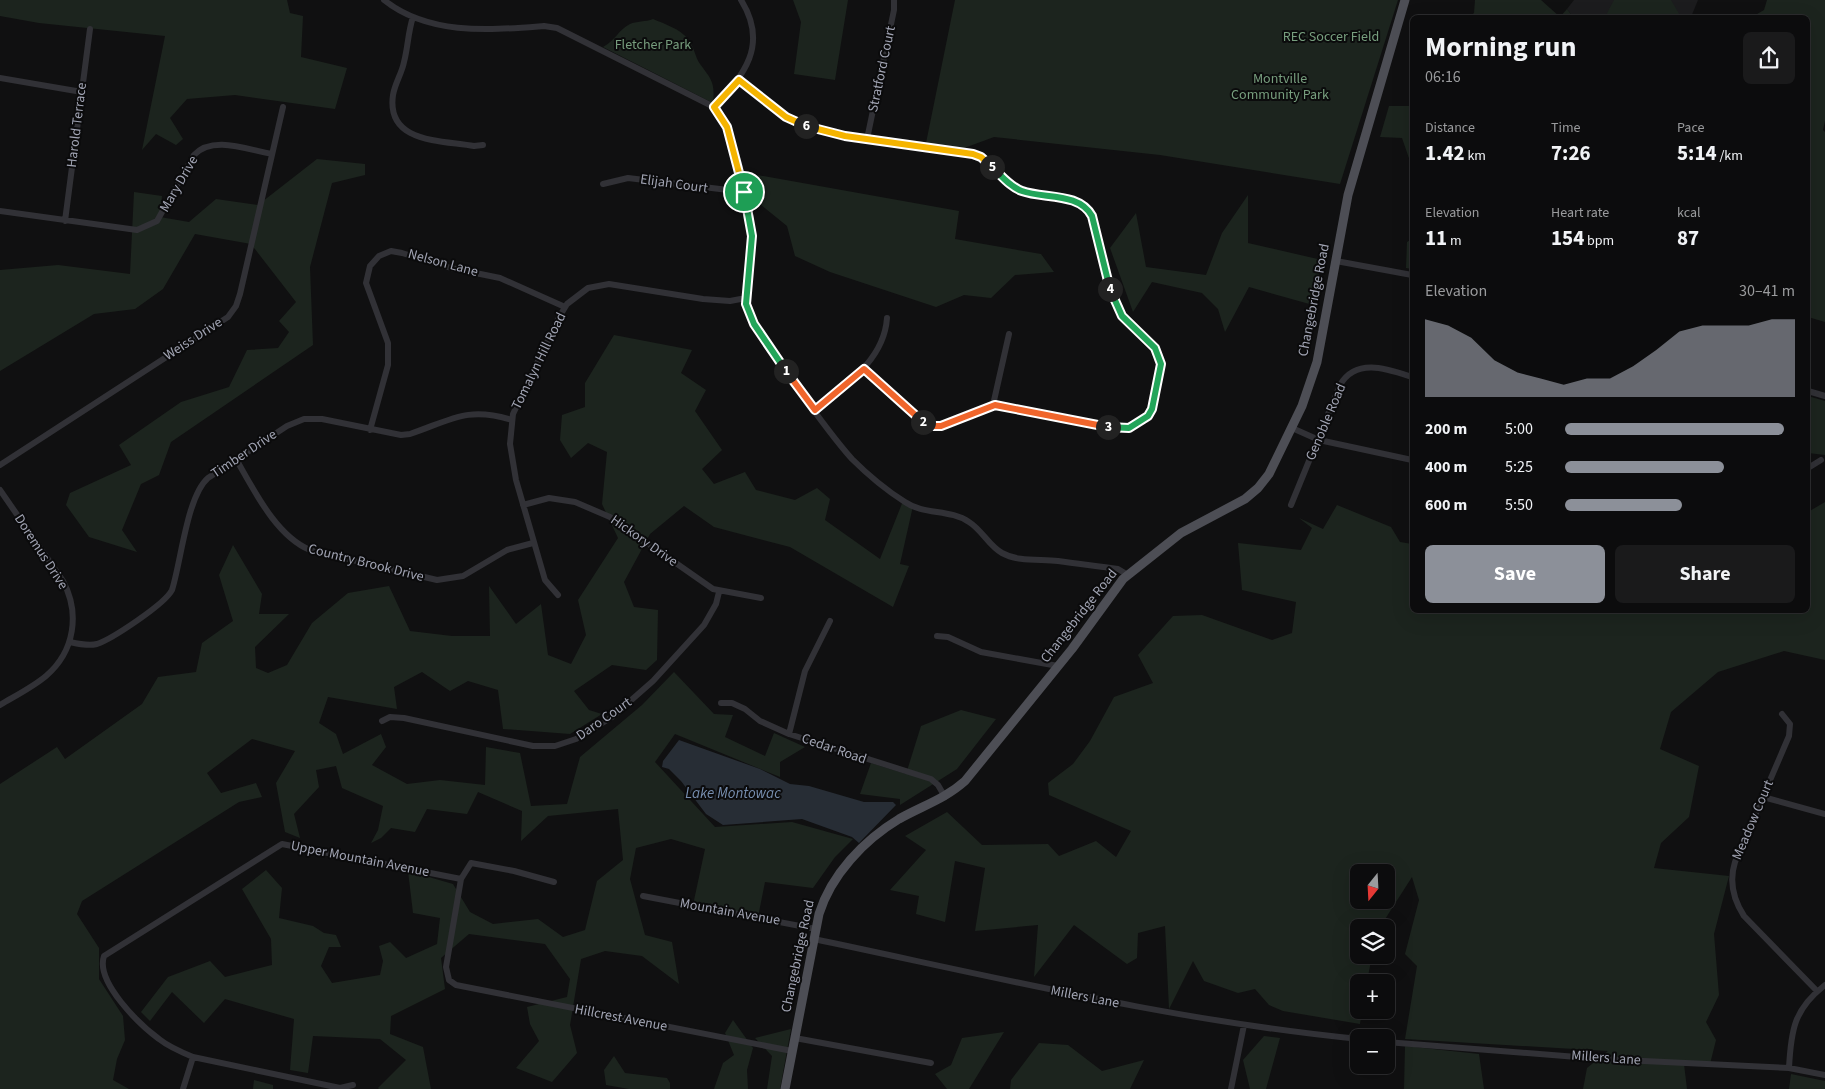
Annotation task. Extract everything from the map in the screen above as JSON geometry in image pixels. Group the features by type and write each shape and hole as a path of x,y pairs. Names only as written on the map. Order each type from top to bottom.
{"main road":[{"name":"Changebridge Road","path":"785,1089 816,929 825,895 843,868 894,822 953,792 977,768 1128,575 1181,533 1252,494 1269,474 1292,428 1311,383 1317,362 1353,176 1405,0"}],"street":[{"path":"384,0 413,17 468,30 544,26 557,28 714,107 727,127 744,192 752,236 746,298 747,308 754,324 851,458 906,503 922,510 962,518 976,528 999,551 1015,558 1118,569 1128,575"},
{"path":"714,107 739,80 749,61 752,34 750,17 741,0"},
{"name":"Stratford Court","path":"867,139 894,10 894,0"},
{"path":"413,17 407,34 405,60 393,94 393,112 396,120 404,130 415,136 474,146 483,144"},
{"name":"Harold Terrace","path":"65,221 90,29"},
{"path":"0,78 82,92"},
{"path":"739,80 794,122 821,131 977,155 1019,190 1070,200 1086,206 1092,216 1113,301 1122,316 1155,348 1160,360 1161,372 1152,409 1144,420 1129,428 1116,429 993,405 941,426 928,425 917,419 864,369"},
{"name":"Weiss Drive","path":"0,465 231,314 240,294 283,107"},
{"name":"Mary Drive","path":"0,211 128,230 146,228 157,221 194,155 200,150 217,144 272,154"},
{"name":"Elijah Court","path":"603,184 628,178 744,192"},
{"name":"Nelson Lane","path":"370,430 388,365 388,343 366,282 370,266 379,256 391,251 402,253 451,268 500,278 565,307"},
{"path":"1336,261 1410,275"},
{"name":"Tomalyn Hill Road","path":"558,595 545,580 533,543 512,462 512,420 540,355 565,307 580,293 605,284 703,299 730,301 746,298"},
{"path":"815,410 864,369 872,359 886,332 887,318"},
{"path":"993,405 1009,334"},
{"name":"Genoble Road","path":"1291,505 1340,385 1351,371 1368,367 1410,377"},
{"path":"1810,392 1825,396"},
{"name":"Timber Drive","path":"70,642 86,645 99,643 168,598 178,573 197,492 208,478 287,426 304,419 322,419 392,435 410,434 474,413 492,414 512,420"},
{"path":"1292,428 1318,440 1410,460"},
{"name":"Country Brook Drive","path":"236,459 285,534 298,545 310,550 437,580 463,576 507,550 533,543"},
{"path":"1810,467 1821,460"},
{"name":"Doremus Drive","path":"0,490 68,591 73,615 70,642 57,665 45,677 0,704"},
{"name":"Hickory Drive","path":"523,504 541,499 558,498 575,502 610,517 702,583 719,592 761,598"},
{"name":"Daro Court","path":"382,721 390,717 404,718 534,746 555,746 576,740 612,717 653,681 704,625 719,592"},
{"path":"789,734 805,671 830,621"},
{"path":"937,636 948,637 981,652 1058,666"},
{"name":"Cedar Road","path":"721,704 732,703 745,709 760,721 789,734 931,779 938,785 945,796"},
{"name":"Meadow Court","path":"1782,714 1790,724 1791,730 1734,866 1732,883 1734,896 1744,916 1817,991"},
{"path":"1763,797 1825,814"},
{"name":"Upper Mountain Avenue","path":"193,1057 160,1040 137,1020 120,1001 103,973 102,963 104,956 282,844 461,879"},
{"path":"461,879 471,863 514,871 554,882"},
{"name":"Hillcrest Avenue","path":"461,879 446,967 446,976 450,981 456,984 792,1051"},
{"name":"Mountain Avenue","path":"644,896 816,929"},
{"name":"Millers Lane","path":"814,939 1061,992 1244,1025 1350,1038"},
{"path":"1788,1068 1795,1022 1802,1006 1825,984"},
{"path":"1231,1089 1244,1025"},
{"path":"795,1038 931,1063"},
{"name":"Millers Lane","path":"1395,1043 1602,1059 1788,1068 1825,1075"},
{"path":"183,1089 193,1057 340,1088 353,1085"}],"shaded area":[{"path":"1574,0 1698,0 1692,15 1572,15 1567,9"}],"green space":[{"path":"0,0 287,0 290,13 303,16 301,57 347,68 335,109 235,95 187,99 170,118 183,139 176,145 156,134 142,150 165,36 39,23 0,16"},
{"path":"793,0 848,0 835,80 794,74 801,22"},
{"path":"955,0 1398,0 1340,184 1160,155 994,137 956,151 925,148"},
{"path":"1475,0 1541,0 1558,15 1472,15 1474,13"},
{"path":"1614,0 1671,0 1680,15 1606,15"},
{"path":"1767,0 1825,0 1825,121 1823,130 1825,132 1825,322 1810,318 1810,15 1755,15 1764,10"},
{"path":"1567,9 1572,15 1562,15"},
{"name":"Fletcher Park","path":"653,19 677,30 685,35 690,42 698,61 712,82 714,91 713,103 603,47 630,24"},
{"path":"1389,106 1410,106 1410,161 1402,138 1380,137"},
{"path":"317,159 365,164 365,175 332,183 310,267 313,345 171,442 159,475 141,484 122,530 137,552 89,537 66,505 70,493 131,465 119,445 181,402 229,387 247,350 278,348 289,332 279,321 296,302 251,244 195,234 163,289 135,309 94,314 0,371 0,270 58,265 130,274 134,192 162,196 160,217 189,222 216,199 258,205"},
{"path":"746,173 959,211 955,239 1041,254 1054,272 1015,275 991,298 964,295 936,307 830,272 795,256 787,226 750,196"},
{"path":"1248,195 1248,243 1322,260 1313,305 1249,287 1225,332 1218,309 1202,293 1152,282 1133,312 1110,248 1136,213 1146,267 1206,275 1222,233"},
{"path":"1410,240 1410,269 1406,268 1407,242"},
{"path":"614,335 692,350 681,373 706,390 695,411 722,450 702,469 714,484 745,472 756,490 795,500 817,488 830,499 825,520 880,559 903,501 913,506 900,564 909,566 893,607 790,547 714,527 684,506 650,534 624,582 634,607 658,610 657,660 646,670 612,665 574,691 589,710 602,714 570,734 503,729 498,690 468,681 450,691 422,672 394,687 397,709 328,697 319,723 336,734 343,754 381,734 386,747 372,765 407,784 440,780 485,785 486,747 520,753 531,806 567,804 580,757 642,705 674,672 714,714 733,715 725,737 765,756 774,733 805,747 780,762 780,777 675,734 655,762 715,827 792,822 853,839 835,857 813,888 765,882 758,917 693,905 705,849 671,839 636,848 630,879 645,935 672,942 679,984 642,956 605,951 581,959 570,1025 577,1053 552,1082 516,1068 539,1041 530,1024 527,1007 567,997 570,979 545,944 469,934 441,958 445,989 391,1016 390,1034 423,1047 431,1089 379,1089 406,1060 380,1039 313,1036 308,1073 290,1070 294,1019 225,999 204,1023 172,992 150,1021 141,1012 168,977 210,961 225,977 272,965 271,939 242,889 266,870 282,888 279,918 313,926 324,933 336,935 341,947 329,947 321,966 332,983 380,975 383,961 379,946 390,942 406,958 437,944 440,918 413,913 408,871 453,884 470,912 493,924 538,919 563,937 585,930 597,881 623,860 618,809 548,816 521,841 522,811 478,792 467,814 427,809 415,832 391,828 381,838 371,843 378,830 383,806 342,788 336,766 316,770 319,787 294,814 300,838 285,832 276,783 295,751 252,739 207,773 221,793 256,783 262,797 239,802 82,901 77,914 99,948 99,979 123,1016 125,1040 117,1059 113,1080 129,1089 0,1089 0,784 57,747 65,759 142,704 158,677 196,672 202,643 233,621 219,575 233,545 262,594 259,614 289,614 255,647 256,668 268,673 287,665 312,623 348,593 389,586 410,631 452,636 490,636 489,586 516,624 541,604 548,655 571,664 586,635 578,600 618,538 602,504 607,452 588,443 571,458 560,440 562,415 585,407 585,383"},
{"path":"1810,397 1825,401 1825,455 1810,453"},
{"path":"1825,502 1825,660 1784,651 1718,672 1671,712 1660,749 1699,766 1689,817 1661,843 1654,868 1729,876 1714,934 1719,995 1706,1022 1716,1040 1710,1064 1684,1064 1687,1089 1583,1089 1587,1068 1608,1051 1405,1039 1417,966 1405,954 1419,900 1412,877 1395,904 1395,864 1350,864 1350,909 1392,909 1385,919 1350,919 1350,964 1370,964 1368,974 1350,974 1350,1019 1361,1019 1360,1024 1283,1011 1269,1005 1255,989 1238,993 1204,981 1193,961 1169,1009 1165,926 1138,933 1137,958 1127,964 1074,925 1034,977 1038,925 975,931 985,868 955,861 945,922 916,914 919,896 890,890 926,850 905,836 947,812 982,845 1048,844 1059,856 1096,841 1116,857 1131,831 1049,795 1048,783 1073,764 1090,741 1114,697 1153,683 1138,655 1173,616 1202,615 1272,640 1292,633 1296,602 1242,590 1238,543 1301,550 1312,528 1299,518 1323,529 1337,505 1391,527 1400,542 1410,544 1410,613 1810,613 1810,511"},
{"path":"961,710 996,719 957,769 900,805 900,799 860,794 871,763 906,774 921,726"},
{"path":"733,1020 753,1048 747,1070 748,1089 714,1089 723,1063 734,1055 725,1033"},
{"path":"791,1029 780,1089 767,1089 772,1056 755,1038"},
{"path":"1004,1032 969,1089 947,1089 935,1074 951,1065 962,1038"},
{"path":"1264,1036 1280,1038 1266,1089 1250,1089 1243,1060"},
{"path":"1039,1043 1068,1045 1102,1071 1144,1060 1130,1089 1010,1089 1011,1080"},
{"path":"1405,1046 1479,1054 1484,1089 1404,1089"},
{"path":"614,1056 625,1073 667,1078 670,1083 670,1089 629,1089 606,1085 604,1070"},
{"path":"1791,1074 1825,1081 1825,1089 1789,1089"},
{"path":"254,1080 273,1085 273,1089 253,1089"}],"water":[{"name":"Lake Montowac","path":"679,740 760,769 790,784 809,786 864,802 893,802 896,805 859,843 852,837 802,819 723,825 706,814 681,781 669,769 662,767 663,761"}],"route":[{"path":"739,80 786,117 802,125 845,136 973,154 981,157 1019,190 1070,200 1086,206 1092,216 1113,301 1122,316 1155,348 1159,356 1161,372 1150,413 1144,420 1133,426 1125,429 1116,429 995,405 941,426 932,426 917,419 864,369 815,410 754,324 747,308 746,281 752,236 744,192 734,147 727,127 714,107 739,80"}],"park label":[{"name":"REC Soccer Field","path":"1331,37"},
{"name":"Montville Community Park","path":"1280,88"}]}
